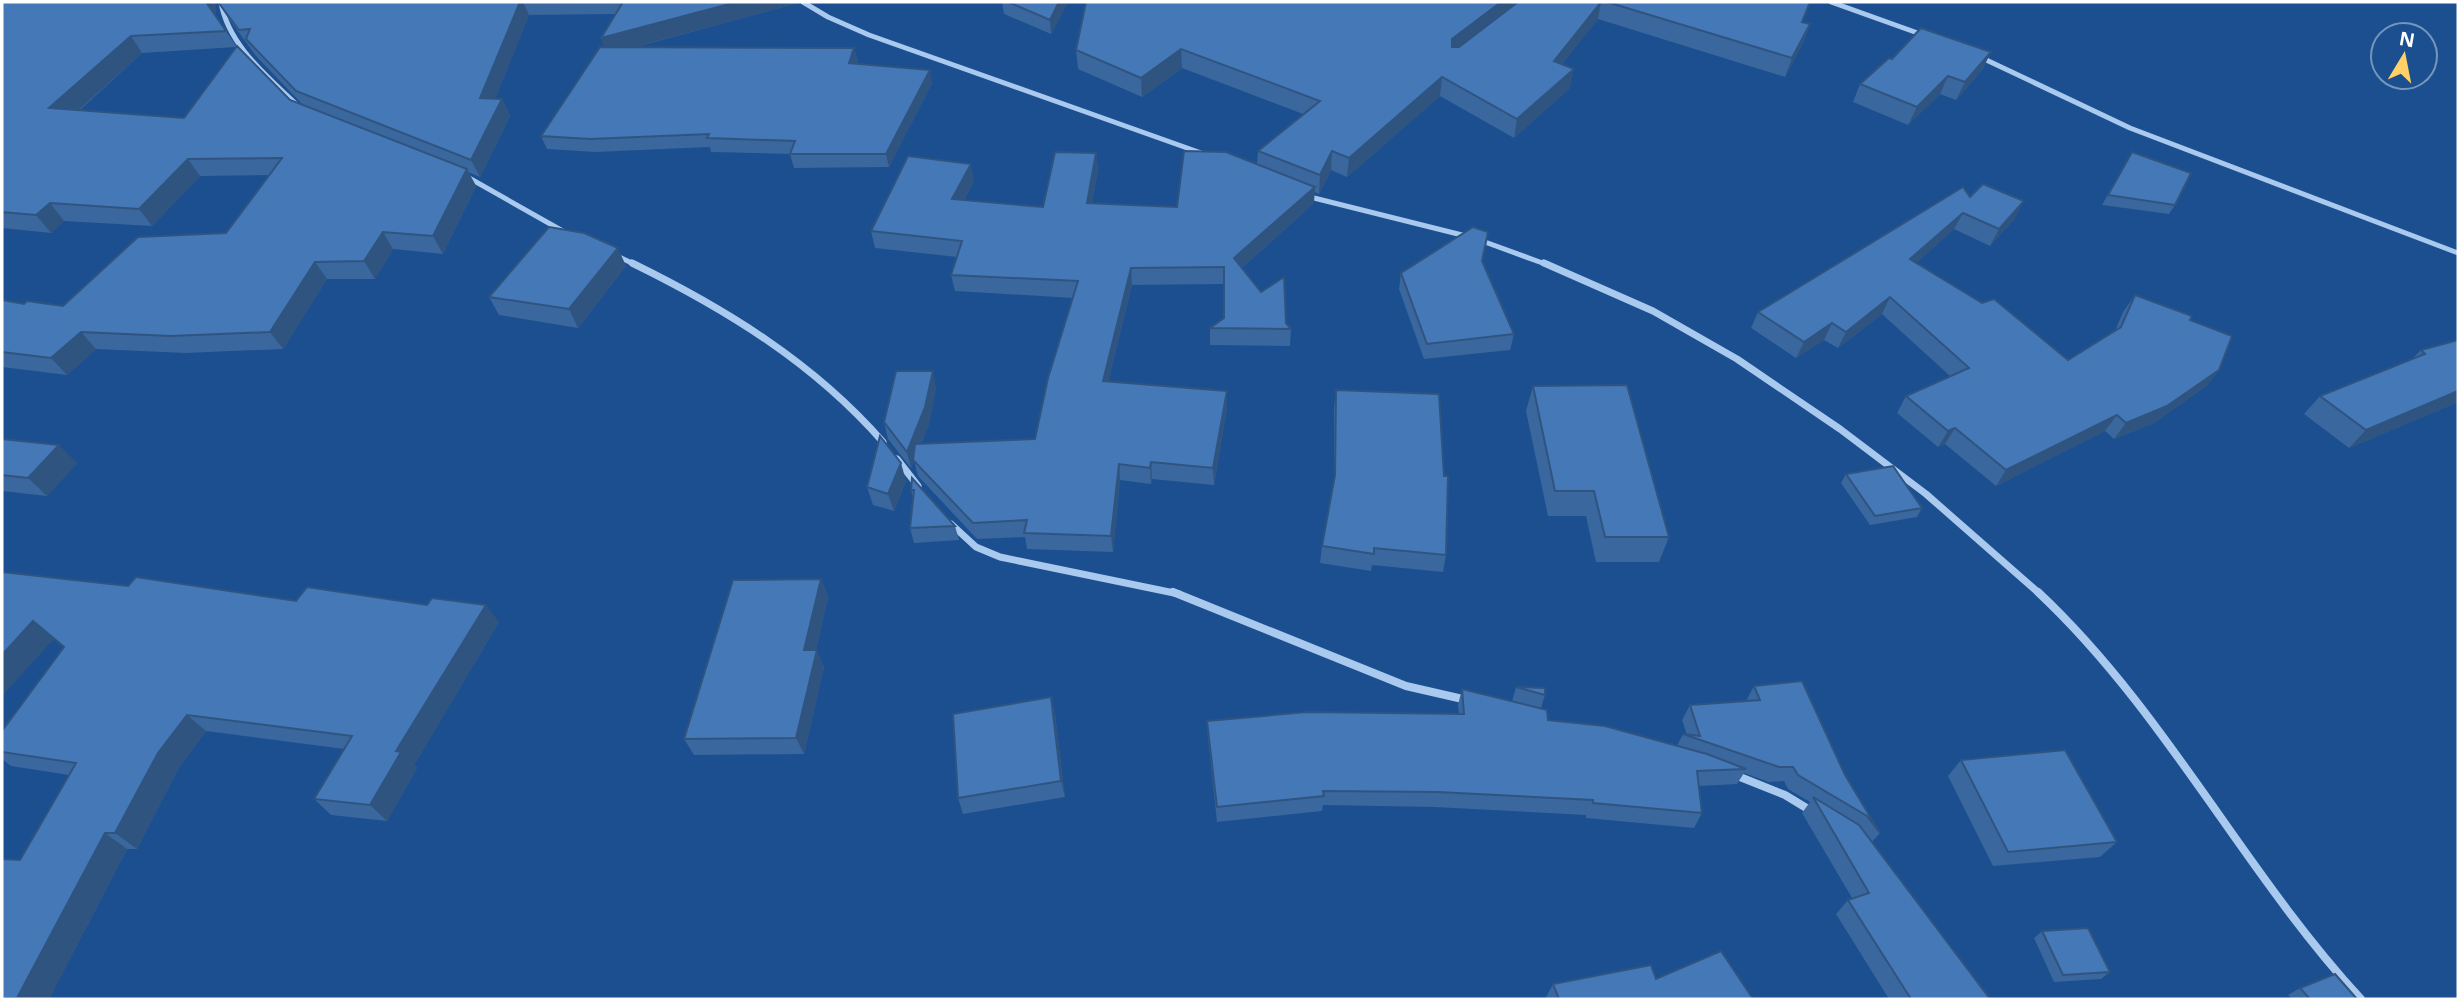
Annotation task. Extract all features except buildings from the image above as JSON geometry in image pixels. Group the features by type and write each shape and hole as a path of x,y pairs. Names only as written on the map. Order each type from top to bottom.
{"street":[{"path":"221,2 221,16 251,59 303,112"},
{"path":"803,2 836,20 981,77 1132,126 1210,157"},
{"path":"1831,2 1929,37"},
{"path":"1979,56 2130,128 2458,253"},
{"path":"455,172 582,241"},
{"path":"1295,191 1337,207 1461,233 1633,302 1679,324 1773,383 1875,454 1944,508 2010,566 2121,678 2183,757 2277,895 2337,975 2361,999"},
{"path":"606,252 643,268 781,347 867,421 920,489"},
{"path":"944,516 976,547 1000,557 1162,588 1204,601 1406,686 1472,701"},
{"path":"1722,771 1785,795 1818,815"}]}
